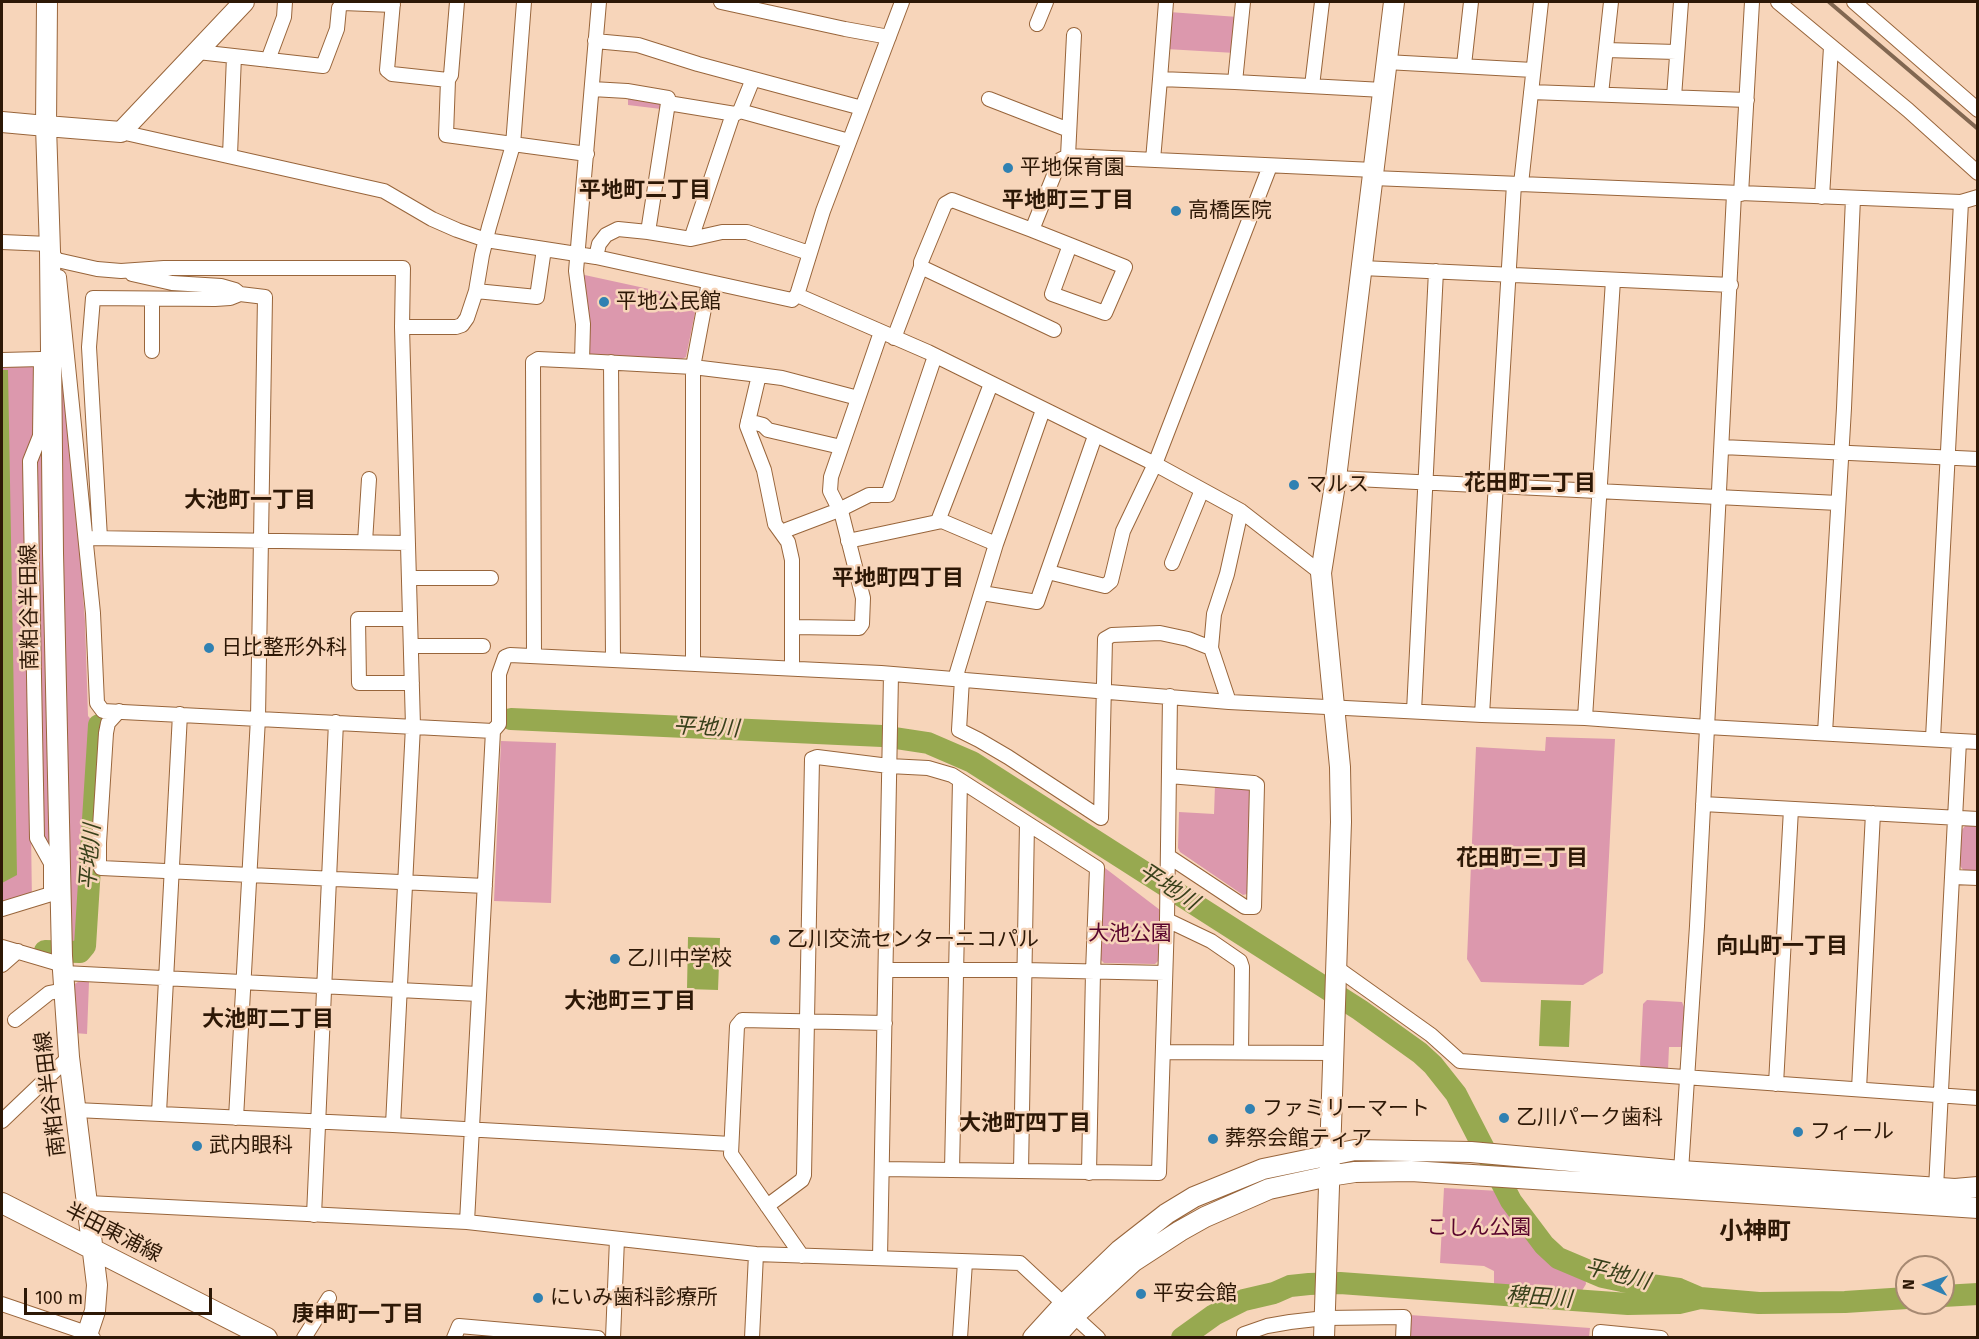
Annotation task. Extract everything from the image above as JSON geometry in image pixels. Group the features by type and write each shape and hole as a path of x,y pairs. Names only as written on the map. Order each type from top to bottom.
{"street":[{"name":"南粕谷半田線","path":"46,2 46,126 52,252 53,552 63,966 69,1057 96,1270 97,1299 89,1336"},
{"path":"121,132 244,2"},
{"path":"268,60 284,17 285,2"},
{"path":"457,2 451,75 447,80 446,135 588,154"},
{"path":"402,327 456,327 462,326 467,318 513,145 524,2"},
{"path":"582,361 583,324 576,271 588,154 598,2"},
{"path":"722,2 889,37"},
{"path":"2,122 121,132 230,155 384,191 432,219 486,240 596,257 792,300 797,295 823,211 889,37 897,2"},
{"path":"1037,24 1046,2"},
{"path":"1153,160 1166,2"},
{"path":"1235,82 1243,2"},
{"path":"1312,86 1322,2"},
{"path":"1325,1319 1341,822 1340,767 1321,573 1336,477 1394,2"},
{"path":"1464,65 1471,2"},
{"path":"1482,715 1508,275 1517,184 1531,92 1541,2"},
{"path":"1601,94 1611,2"},
{"path":"1674,97 1681,2"},
{"path":"1681,1171 1731,285 1747,100 1752,2"},
{"path":"1778,2 1908,110 1977,174"},
{"path":"1854,2 1977,110"},
{"path":"198,52 323,66 337,29 339,8 343,3 393,3 387,70 392,74 447,80"},
{"path":"1068,156 1074,35"},
{"path":"595,40 638,45 862,108"},
{"path":"1822,197 1831,47"},
{"path":"1606,50 1676,52"},
{"path":"230,155 234,56"},
{"path":"1386,62 1533,70"},
{"path":"691,239 736,113 753,79"},
{"path":"1160,79 1383,90"},
{"path":"592,89 627,91 668,98 648,231"},
{"path":"1531,92 1747,100"},
{"path":"989,99 1069,130"},
{"path":"668,103 736,113 849,141"},
{"path":"1032,230 1060,160 1068,156 1270,166 1517,184 1738,194 1961,202 1977,197"},
{"path":"1047,572 1105,586 1109,584 1123,531 1155,465 1270,166"},
{"path":"1825,733 1853,198"},
{"path":"894,338 925,252 948,200 1032,230 1070,245 1125,267 1105,314 1052,294 1070,245"},
{"path":"1933,738 1961,202"},
{"path":"596,257 599,244 606,234 623,228 691,239 722,232 747,232 809,253"},
{"path":"2,242 52,252 96,269 121,271 164,268 403,268 402,327 414,726 393,1125"},
{"path":"476,291 537,297 544,249"},
{"path":"52,252 73,430 93,538"},
{"path":"921,267 1054,330"},
{"path":"1362,268 1731,285"},
{"path":"121,271 172,283 221,286 240,294"},
{"path":"1414,711 1436,272"},
{"path":"1586,718 1613,280"},
{"path":"693,663 693,367 709,282"},
{"path":"236,1118 258,718 265,297 240,294 230,298 216,299 93,298 89,347 93,613 100,707 119,711 180,714 258,718 336,722 414,726 494,731"},
{"path":"797,295 935,356 1155,465 1241,512 1321,573"},
{"path":"152,299 152,351"},
{"path":"793,627 859,628 862,624 863,597 839,510 830,491 831,477 881,332"},
{"path":"781,532 839,510 869,495 888,495 935,356"},
{"path":"2,360 41,359 40,436 30,461 37,838 51,863 51,894 2,909"},
{"path":"534,655 533,362 538,359 693,367 782,378 858,398"},
{"path":"611,362 614,659"},
{"path":"759,375 747,426 764,470 775,524 789,542 792,560 792,668"},
{"path":"938,521 992,384"},
{"path":"1043,410 996,544 958,679 959,730 1008,757 1101,818 1105,639 1112,634 1160,633 1188,639 1211,648"},
{"path":"748,421 762,425 768,430 842,447"},
{"path":"982,593 1038,602 1095,436"},
{"path":"1722,447 1977,459"},
{"path":"1336,477 1838,503"},
{"path":"365,542 369,479"},
{"path":"1172,563 1181,536 1202,490"},
{"path":"1229,702 1211,648 1214,614 1227,574 1241,512"},
{"path":"848,541 938,521 947,522 996,544"},
{"path":"93,538 408,543"},
{"path":"409,578 492,578"},
{"path":"410,619 358,619 359,683 412,683"},
{"path":"411,646 483,646"},
{"path":"467,1222 494,731 499,724 499,674 505,657 510,655 891,674 1229,702 1586,718 1977,742"},
{"path":"880,1258 891,674"},
{"path":"883,1169 1160,1173 1170,696"},
{"path":"119,711 108,723 106,733 99,863 101,868 249,873 485,886"},
{"path":"159,1113 180,714"},
{"path":"314,1215 336,722"},
{"path":"1936,1188 1959,741"},
{"path":"767,1206 802,1180 804,1175 812,759 817,757 889,760 928,768 960,780 1097,868 1089,1173"},
{"path":"1168,856 1245,907 1254,907 1257,785 1169,776"},
{"path":"952,1170 960,780"},
{"path":"1703,804 1977,819"},
{"path":"1776,1084 1791,809"},
{"path":"1859,1089 1873,813"},
{"path":"1021,1171 1027,823"},
{"path":"1953,877 1977,878"},
{"path":"1167,920 1211,941 1240,961 1242,967 1241,1052"},
{"path":"2,947 63,966 165,979 478,994"},
{"path":"2,965 18,951"},
{"path":"15,1020 49,993 63,966"},
{"path":"886,970 1165,973"},
{"path":"1337,975 1395,1008 1431,1035 1460,1061 1977,1098"},
{"path":"802,1256 731,1154 737,1026 742,1020 885,1023"},
{"path":"1163,1052 1332,1053"},
{"path":"2,1121 69,1057"},
{"path":"76,1110 731,1144"},
{"path":"1054,1338 1069,1310 1120,1250 1166,1214 1194,1197 1263,1169 1329,1154 1355,1150 1471,1152 1681,1171 1936,1188 1977,1187"},
{"path":"1034,1338 1134,1261 1205,1217 1269,1189 1355,1172 1412,1171 1977,1208"},
{"name":"半田東浦線","path":"2,1203 267,1338"},
{"path":"88,1203 467,1222 756,1254 1020,1263 1098,1338"},
{"path":"613,1338 616,1239"},
{"path":"752,1338 756,1254"},
{"path":"960,1338 965,1262"},
{"path":"304,1338 329,1298"},
{"path":"2,1304 89,1336"},
{"path":"1244,1338 1244,1334 1267,1326 1325,1319 1404,1317 1403,1338"},
{"path":"454,1338 459,1326 535,1336 598,1338"},
{"path":"1600,1338 1600,1332 1661,1338"}],"green space":[{"path":"1169,12 1238,17 1235,53 1166,49"},
{"path":"628,93 663,99 661,109 628,105"},
{"path":"580,274 695,299 697,303 686,357 682,359 585,355"},
{"path":"56,303 78,526 85,621 88,716 96,725 81,942 77,946 68,947"},
{"path":"12,352 37,353 37,436 26,460 32,904 2,914 2,355"},
{"path":"43,444 52,857 42,839 34,461"},
{"path":"1546,737 1615,739 1603,973 1583,985 1481,982 1467,959 1476,747 1545,751"},
{"path":"501,741 556,743 551,903 494,901"},
{"path":"1215,785 1248,787 1252,791 1247,894 1243,895 1180,852 1178,848 1179,812 1214,814"},
{"path":"1965,826 1977,826 1977,871 1964,871 1960,866 1961,831"},
{"name":"大池公園","path":"1105,868 1160,910 1158,961 1155,964 1104,963 1100,959"},
{"path":"78,982 89,982 87,1034 74,1033 73,985"},
{"path":"1647,1000 1682,1002 1684,1007 1683,1047 1669,1047 1668,1070 1643,1069 1640,1065 1643,1004"},
{"name":"こしん公園","path":"1444,1188 1500,1191 1527,1229 1556,1262 1585,1276 1586,1284 1580,1294 1494,1287 1494,1271 1484,1266 1440,1263"},
{"path":"1410,1315 1590,1328 1589,1337 1410,1338"}],"shaded area":[{"path":"2,370 8,370 17,875 2,883"},
{"path":"688,937 720,938 718,990 687,989"},
{"path":"1541,1000 1571,1001 1569,1047 1539,1046"}],"waterway":[{"name":"平地川","path":"511,719 882,736 928,743 972,762 1360,1010 1420,1053 1433,1065 1456,1094 1511,1201 1544,1245 1558,1258 1603,1277 1679,1289 1700,1298"},
{"name":"平地川","path":"45,951 80,952 85,946 99,725"},
{"name":"稗田川","path":"1182,1338 1214,1315 1244,1300 1274,1293 1290,1286 1309,1284 1340,1283 1628,1304 1679,1303 1700,1298 1759,1303 1895,1299"},
{"name":"稗田川","path":"1955,1295 1978,1294"}],"railway":[{"path":"1829,2 1978,129"}],"place":[{"name":"平地保育園","path":"1008,168"},
{"name":"高橋医院","path":"1176,211"},
{"name":"平地公民館","path":"604,302"},
{"name":"マルス","path":"1294,485"},
{"name":"日比整形外科","path":"209,648"},
{"name":"乙川交流センターニコパル","path":"775,940"},
{"name":"乙川中学校","path":"615,959"},
{"name":"ファミリーマート","path":"1250,1109"},
{"name":"乙川パーク歯科","path":"1504,1118"},
{"name":"フィール","path":"1798,1132"},
{"name":"葬祭会館ティア","path":"1213,1139"},
{"name":"武内眼科","path":"197,1146"},
{"name":"平安会館","path":"1141,1294"},
{"name":"にいみ歯科診療所","path":"538,1298"}],"district":[{"name":"平地町二丁目","path":"645,191"},
{"name":"平地町三丁目","path":"1068,201"},
{"name":"花田町二丁目","path":"1530,484"},
{"name":"大池町一丁目","path":"250,501"},
{"name":"平地町四丁目","path":"898,579"},
{"name":"花田町三丁目","path":"1522,859"},
{"name":"向山町一丁目","path":"1782,947"},
{"name":"大池町三丁目","path":"630,1002"},
{"name":"大池町二丁目","path":"268,1020"},
{"name":"大池町四丁目","path":"1025,1124"},
{"name":"小神町","path":"1755,1232"},
{"name":"庚申町一丁目","path":"358,1315"}]}
